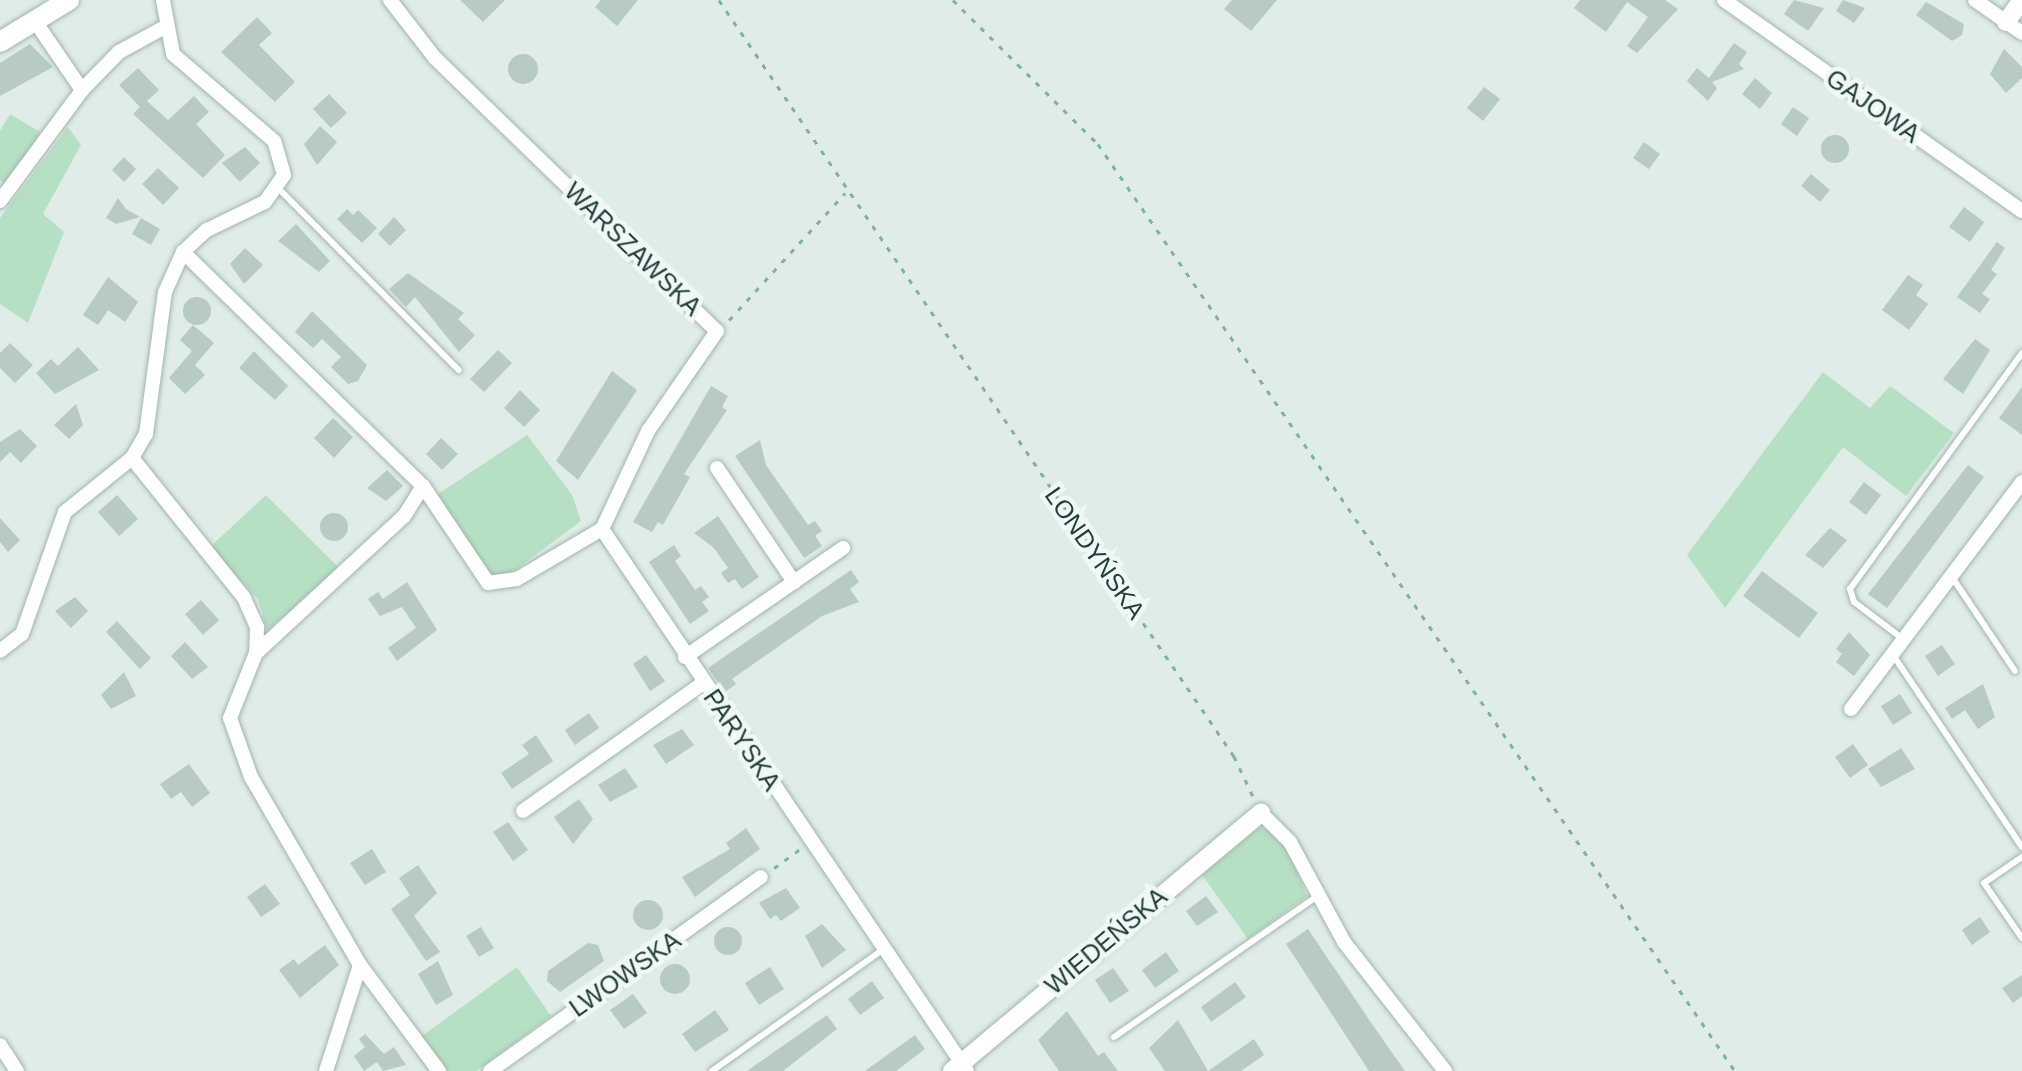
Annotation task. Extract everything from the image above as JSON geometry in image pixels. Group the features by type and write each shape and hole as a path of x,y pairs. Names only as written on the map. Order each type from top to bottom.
{"main road":[{"path":"0,42 69,0"}],"street":[{"path":"0,651 22,634 65,512 132,458 152,411 165,292 183,252 206,230 279,189 284,166 280,149 182,66 163,28 163,0"},
{"name":"WARSZAWSKA","path":"390,0 435,58 718,331 648,431 602,530"},
{"name":"GAJOWA","path":"1724,0 2022,211"},
{"path":"1976,0 2022,34"},
{"path":"2006,22 2022,0"},
{"path":"34,20 82,90"},
{"path":"0,201 82,90 120,52 163,28"},
{"path":"183,252 423,486 488,583 517,578 602,530"},
{"path":"132,458 148,486 244,598 257,628 256,653 230,718 251,777 360,965 439,1071"},
{"path":"717,468 794,582"},
{"path":"1850,709 2022,482"},
{"path":"256,653 404,516 423,486"},
{"name":"PARYSKA","path":"602,530 884,948 960,1068"},
{"path":"685,657 844,548"},
{"path":"523,811 702,682"},
{"path":"1261,812 1290,842 1344,942 1445,1071"},
{"name":"WIEDEŃSKA","path":"960,1068 1261,812"},
{"name":"LWOWSKA","path":"490,1071 761,878"},
{"path":"326,1071 360,965"},
{"path":"0,1045 17,1071"}],"lane":[{"path":"279,189 458,370"},
{"path":"1904,640 1854,602 1850,589 2022,352"},
{"path":"1951,576 2015,671"},
{"path":"1892,654 2022,847"},
{"path":"2022,857 1984,883 2022,938"},
{"path":"1114,1037 1320,895"},
{"path":"712,1071 884,948"}],"path":[{"name":"LONDYŃSKA","path":"718,0 1234,756 1261,812"},
{"path":"952,0 1098,144 1735,1071"},
{"path":"718,331 846,192"},
{"path":"761,878 802,847"}],"green space":[{"path":"10,114 40,132 7,185 0,180 0,131"},
{"path":"68,127 81,145 43,214 64,232 28,323 0,304 0,218"},
{"path":"1823,372 1870,408 1890,386 1954,433 1906,496 1843,447 1725,608 1687,555"},
{"path":"527,435 572,495 581,521 507,576 497,576 483,570 435,496"},
{"path":"266,495 339,568 267,631 258,599 210,547"},
{"path":"1260,827 1275,833 1290,855 1307,896 1248,939 1202,875"},
{"path":"517,967 551,1016 476,1071 448,1071 422,1036"}],"building":[{"path":"460,0 505,0 483,22"},
{"path":"601,0 638,0 617,26 595,7"},
{"path":"1232,0 1277,0 1251,31 1224,9"},
{"path":"1580,0 1665,0 1678,9 1637,53 1627,46 1648,17 1627,2 1606,32 1574,8"},
{"path":"1794,0 1824,8 1808,31 1784,14"},
{"path":"1843,0 1865,8 1854,23 1836,11"},
{"path":"1926,2 1964,24 1962,35 1952,41 1916,15"},
{"path":"257,17 272,33 259,45 295,82 275,102 221,52"},
{"path":"1734,43 1747,52 1739,64 1744,69 1712,82 1717,88 1708,101 1687,81 1697,68 1709,78"},
{"path":"30,44 53,67 0,96 0,63"},
{"path":"2004,49 2022,67 2022,78 2006,93 1990,74"},
{"path":"523,54 534,58 538,69 534,80 523,84 512,80 508,69 512,58"},
{"path":"138,68 159,90 147,101 168,120 194,96 209,112 196,124 225,155 203,178 133,114 140,107 119,85"},
{"path":"1755,78 1772,93 1760,109 1742,94"},
{"path":"1484,87 1500,99 1483,121 1467,108"},
{"path":"329,94 347,113 331,128 313,109"},
{"path":"1793,107 1809,118 1797,136 1781,124"},
{"path":"320,126 337,142 317,165 304,144"},
{"path":"1835,135 1845,139 1849,149 1845,159 1835,163 1825,159 1821,149 1825,139"},
{"path":"1644,142 1660,154 1649,169 1633,158"},
{"path":"245,147 260,163 240,182 222,163"},
{"path":"124,157 136,169 124,182 112,170"},
{"path":"158,168 179,188 163,205 142,184"},
{"path":"1811,174 1830,190 1820,202 1801,186"},
{"path":"118,198 126,209 140,217 116,224 106,218"},
{"path":"1964,207 1984,222 1970,242 1949,227"},
{"path":"347,209 353,215 358,210 377,228 362,243 337,219"},
{"path":"394,217 406,230 390,246 378,234"},
{"path":"141,218 160,229 151,245 132,234"},
{"path":"296,224 330,261 319,272 278,241"},
{"path":"1997,242 2005,248 1991,270 1997,274 1982,294 1990,299 1980,313 1957,297"},
{"path":"245,248 263,265 244,284 230,264"},
{"path":"408,273 464,313 458,319 475,335 459,352 415,297 406,307 389,289"},
{"path":"1908,275 1923,285 1916,295 1928,304 1909,330 1882,310"},
{"path":"108,277 138,302 125,322 108,310 98,325 83,315"},
{"path":"197,297 207,301 211,311 207,321 197,325 187,321 183,311 187,301"},
{"path":"312,311 367,365 358,381 348,384 331,367 341,357 322,339 313,348 295,332"},
{"path":"193,325 214,343 195,365 205,375 185,394 169,378 192,351 180,340"},
{"path":"1975,339 1990,350 1963,394 1943,379"},
{"path":"10,343 33,365 15,383 0,368 0,353"},
{"path":"78,347 99,370 55,394 36,373 51,359 58,366"},
{"path":"498,350 512,363 484,392 470,379"},
{"path":"254,351 288,386 275,400 239,368"},
{"path":"612,371 637,390 578,480 556,461"},
{"path":"711,386 728,396 722,407 727,410 684,474 690,477 663,525 658,522 652,532 633,522"},
{"path":"2022,387 2022,435 1999,418"},
{"path":"520,390 540,410 524,427 504,408"},
{"path":"76,404 83,425 69,439 54,425"},
{"path":"333,418 353,437 334,458 314,438"},
{"path":"20,429 37,446 21,463 10,452 0,462 0,442"},
{"path":"441,438 458,454 442,470 426,454"},
{"path":"760,440 766,465 808,525 815,521 822,531 815,536 822,546 804,558 735,456"},
{"path":"1968,465 1984,477 1887,608 1868,594"},
{"path":"387,470 403,486 386,501 367,488"},
{"path":"1864,482 1881,495 1866,515 1849,502"},
{"path":"117,495 138,519 119,536 98,512"},
{"path":"334,513 344,517 348,527 344,537 334,541 324,537 320,527 324,517"},
{"path":"718,516 759,577 742,589 735,579 728,583 721,573 728,568 714,548 694,533"},
{"path":"0,518 20,540 8,552 0,542"},
{"path":"1830,528 1847,540 1823,568 1805,555"},
{"path":"674,545 681,556 675,561 695,590 701,586 709,597 702,602 709,611 690,624 649,562"},
{"path":"851,570 859,582 850,589 859,602 822,616 732,679 736,684 725,692 708,668"},
{"path":"1762,571 1818,613 1799,638 1743,596"},
{"path":"407,582 437,630 397,661 388,648 416,628 402,607 380,616 368,599 378,592 383,599"},
{"path":"75,597 88,611 71,628 55,611"},
{"path":"201,600 219,620 203,635 185,614"},
{"path":"117,621 151,658 140,669 106,632"},
{"path":"1849,632 1870,655 1854,676 1836,662 1842,654 1836,649"},
{"path":"185,642 208,667 192,679 171,656"},
{"path":"1942,645 1955,664 1938,676 1925,656"},
{"path":"646,655 665,681 650,691 633,664"},
{"path":"124,672 136,696 111,709 101,695"},
{"path":"1983,684 1995,717 1978,729 1965,710 1952,719 1945,708"},
{"path":"1900,694 1912,713 1893,725 1881,706"},
{"path":"589,713 599,728 575,745 565,730"},
{"path":"682,729 694,745 666,764 653,745"},
{"path":"536,735 553,761 512,789 501,773 529,754 522,745"},
{"path":"1853,744 1868,765 1850,778 1835,757"},
{"path":"1901,748 1915,769 1881,787 1868,769"},
{"path":"189,764 210,793 192,807 181,792 171,799 160,784"},
{"path":"625,768 638,787 610,802 598,785"},
{"path":"579,799 593,819 573,844 554,817"},
{"path":"508,822 528,850 513,861 493,832"},
{"path":"746,828 760,849 695,897 682,877 730,849 726,843"},
{"path":"372,849 386,872 365,885 350,863"},
{"path":"418,865 437,893 414,916 440,952 426,961 391,909 410,895 399,878"},
{"path":"265,884 280,904 261,917 247,897"},
{"path":"786,888 800,908 781,921 776,915 770,919 759,903"},
{"path":"1206,896 1218,912 1197,926 1186,911"},
{"path":"648,900 662,909 663,915 654,929 648,930 634,921 633,915 642,901"},
{"path":"1980,917 1990,932 1972,945 1962,930"},
{"path":"822,924 846,950 822,968 805,936"},
{"path":"481,927 494,948 479,957 466,936"},
{"path":"728,927 738,931 742,941 738,951 728,955 718,951 714,941 718,931"},
{"path":"1308,929 1405,1071 1369,1071 1286,944"},
{"path":"588,943 598,945 604,961 560,992 547,981 548,971"},
{"path":"325,945 339,965 300,998 279,970 294,959 298,965"},
{"path":"1166,952 1179,971 1155,988 1142,970"},
{"path":"438,961 453,995 436,1005 418,974"},
{"path":"675,964 685,969 690,979 685,989 675,994 665,989 660,979 665,969"},
{"path":"770,967 784,989 759,1005 745,983"},
{"path":"1113,968 1129,991 1110,1003 1095,980"},
{"path":"2022,975 2022,996 2013,1003 2002,988"},
{"path":"872,981 884,998 860,1015 848,999"},
{"path":"1235,982 1246,997 1211,1022 1201,1007"},
{"path":"633,994 647,1013 624,1029 610,1010"},
{"path":"715,1010 729,1030 695,1052 682,1034"},
{"path":"1067,1011 1098,1056 1104,1052 1118,1071 1059,1071 1038,1040"},
{"path":"827,1015 837,1029 783,1071 747,1071"},
{"path":"1178,1020 1208,1071 1165,1071 1149,1048"},
{"path":"365,1034 384,1054 394,1047 406,1065 383,1071 377,1062 364,1071 354,1056 365,1047 359,1039"},
{"path":"915,1035 925,1049 896,1071 865,1071"},
{"path":"1254,1039 1264,1055 1241,1071 1208,1071"}]}
